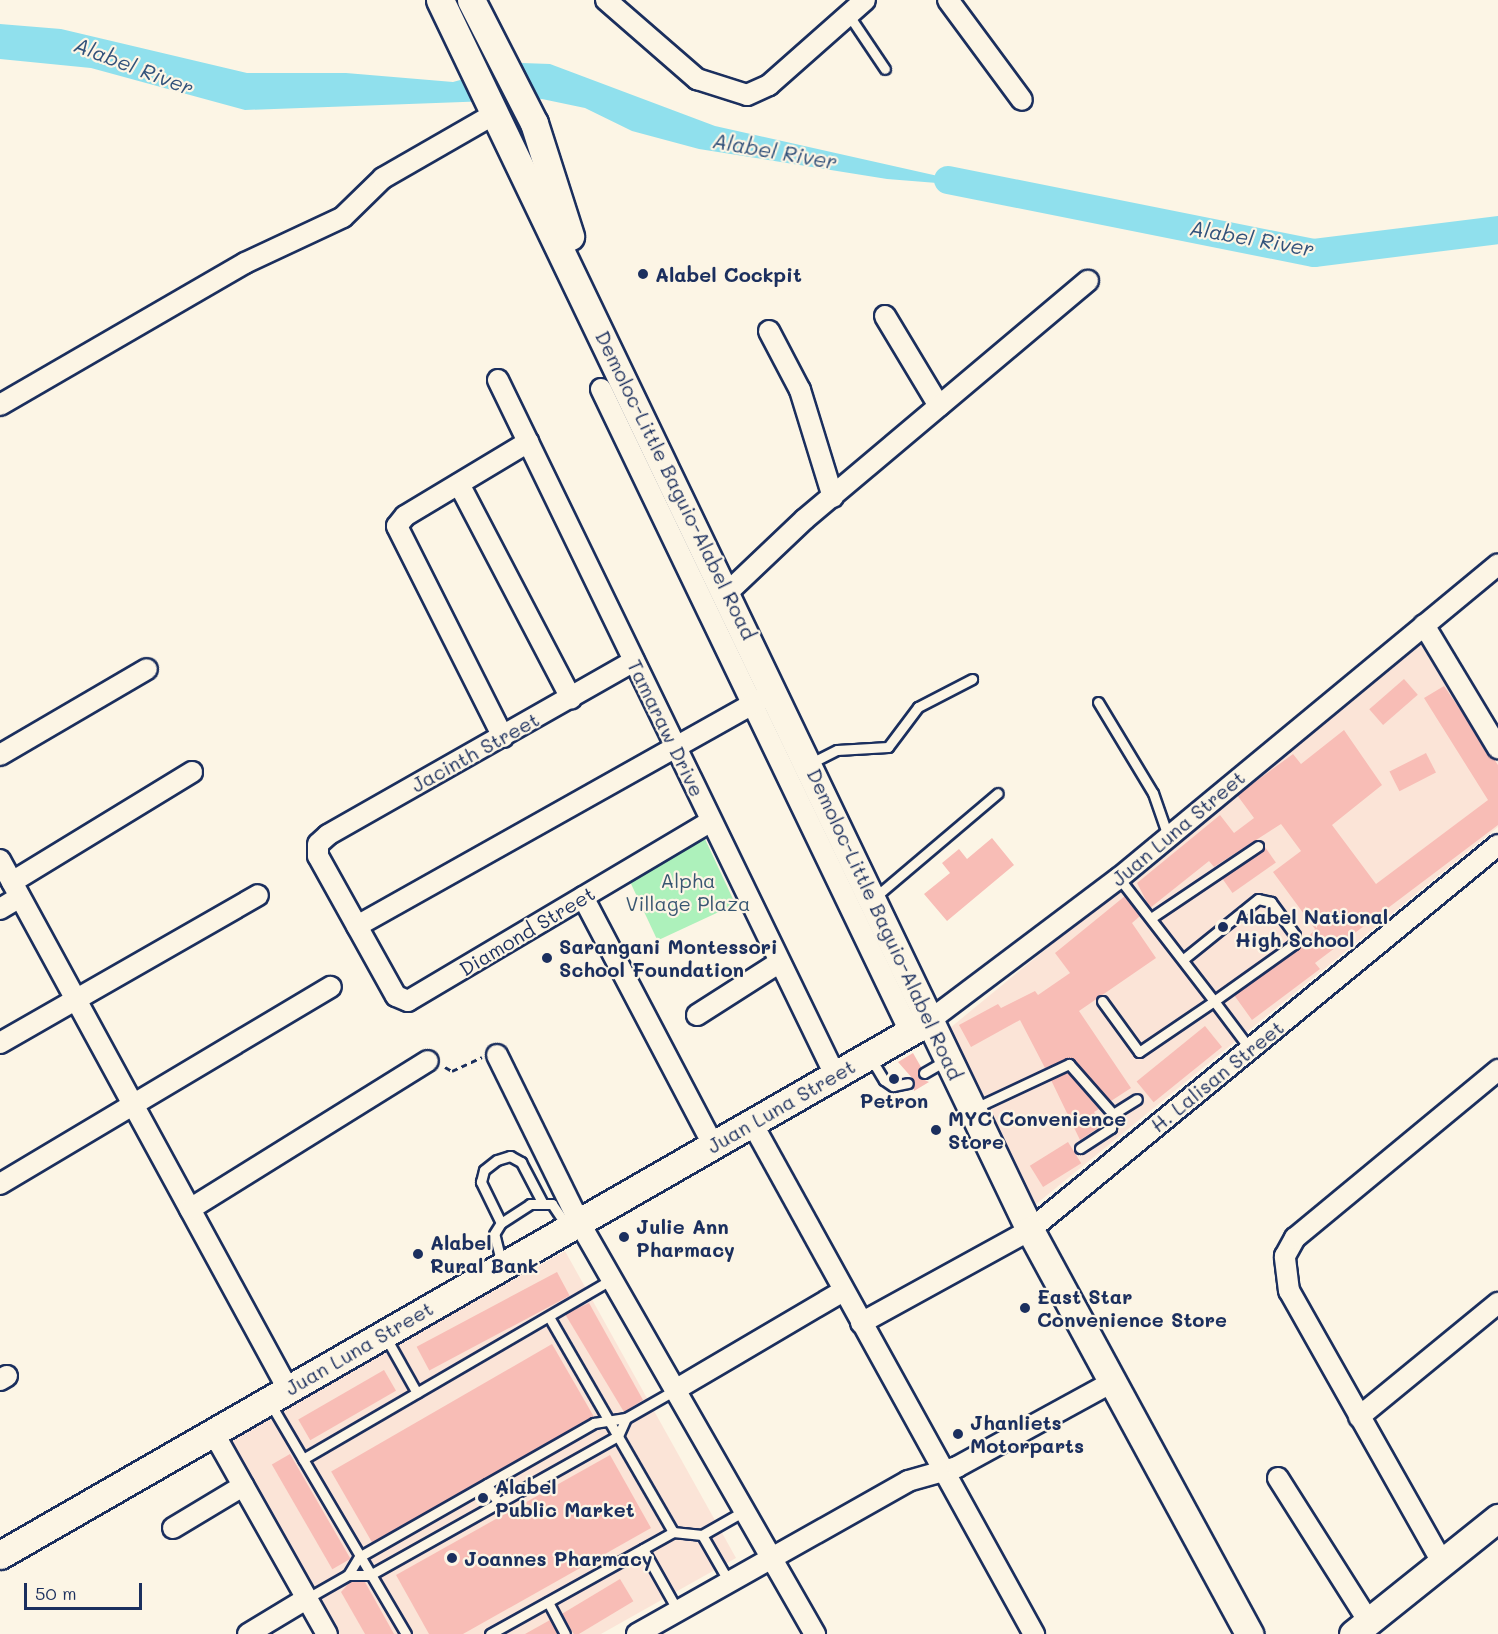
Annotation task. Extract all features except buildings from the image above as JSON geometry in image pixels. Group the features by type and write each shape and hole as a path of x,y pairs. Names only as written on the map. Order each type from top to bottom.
{"main road":[{"name":"Demoloc-Little Baguio-Alabel Road","path":"440,0 728,592 872,899 919,1027 948,1059 1030,1230 1249,1634"},
{"name":"Demoloc-Little Baguio-Alabel Road","path":"471,0 528,110 554,179 587,301"},
{"name":"Juan Luna Street","path":"0,1554 502,1266 570,1218 713,1145 919,1027"},
{"path":"1361,1628 1498,1518"}],"street":[{"path":"606,0 697,79 747,95 769,85 865,0"},
{"path":"948,0 1022,100"},
{"path":"0,405 245,263 343,217 383,178 494,109"},
{"path":"728,592 833,497 1088,281"},
{"path":"885,316 939,406"},
{"path":"769,331 800,390 833,497"},
{"name":"Tamaraw Drive","path":"498,380 835,1075"},
{"path":"601,389 751,705 919,1027"},
{"path":"503,736 397,534 405,516 528,442"},
{"path":"459,484 571,698"},
{"name":"Juan Luna Street","path":"919,1027 1119,878 1498,564"},
{"path":"1424,625 1498,748"},
{"name":"Jacinth Street","path":"357,927 318,856 318,844 634,661"},
{"path":"0,755 147,669"},
{"path":"357,927 775,692"},
{"path":"0,909 16,890 192,772"},
{"name":"Diamond Street","path":"357,927 404,1001 711,820"},
{"name":"H. Lalisan Street","path":"861,1323 1030,1230 1498,845"},
{"path":"0,860 189,1209 278,1395"},
{"path":"0,1043 258,895"},
{"path":"583,897 713,1145"},
{"path":"697,1015 780,962"},
{"path":"0,1184 332,987"},
{"path":"497,1055 570,1218 612,1279 815,1634"},
{"path":"189,1209 428,1061"},
{"path":"1442,1563 1289,1291 1285,1256 1295,1238 1498,1070"},
{"path":"752,1123 942,1472 1034,1634"},
{"path":"675,1390 843,1291"},
{"path":"1359,1417 1498,1303"},
{"path":"638,1634 908,1481 942,1472 1112,1382"},
{"path":"213,1432 327,1634"},
{"path":"1278,1478 1361,1628"},
{"path":"173,1528 243,1486"},
{"path":"248,1634 306,1599"}],"lane":[{"path":"849,14 885,69"},
{"path":"809,765 837,750 888,747 900,738 918,707 972,679"},
{"path":"1098,702 1153,792 1168,836"},
{"path":"872,899 998,793"},
{"path":"1151,918 1258,846"},
{"path":"1119,878 1185,958 1250,1049"},
{"path":"1102,1001 1139,1052 1294,944 1283,916 1271,902 1258,899 1185,958"},
{"path":"869,1055 884,1080 893,1086 908,1083"},
{"path":"924,1073 948,1059"},
{"path":"973,1108 1069,1064 1113,1114 1111,1128 1080,1148"},
{"path":"1113,1114 1137,1099"},
{"path":"502,1266 494,1249 501,1223 481,1182 484,1170 497,1160 510,1156 521,1162 542,1202 570,1218"},
{"path":"501,1223 542,1202"},
{"path":"303,1459 612,1279"},
{"path":"549,1317 673,1532"},
{"path":"383,1334 417,1393"},
{"path":"306,1599 348,1575 359,1557 487,1484 607,1417 626,1418 675,1390"},
{"path":"278,1395 303,1459 406,1634"},
{"path":"348,1575 370,1575 618,1436 626,1418"},
{"path":"487,1484 498,1503"},
{"path":"490,1634 673,1532 702,1535 744,1511"},
{"path":"702,1535 729,1582"},
{"path":"643,1549 678,1611"},
{"path":"548,1602 565,1634"}],"path":[{"path":"428,1061 437,1059 452,1071 497,1055"}],"shaded area":[{"name":"Alabel National High School","path":"1422,640 1498,760 1498,827 1035,1205 950,1028"},
{"name":"Alabel Public Market","path":"565,1251 736,1558 601,1634 339,1634 230,1438"}],"green space":[{"name":"Alpha Village Plaza","path":"705,839 735,904 657,941 627,875"}],"water":[{"path":"0,24 61,29 247,73 346,73 453,82 522,63 550,64 715,126 987,187 887,179 699,149 632,131 585,108 542,99 245,110 91,68 0,59"}],"waterway":[{"name":"Alabel River","path":"948,180 1314,253 1498,230"}],"place":[{"name":"Alabel Cockpit","path":"643,274"},
{"name":"Alabel National High School","path":"1223,927"},
{"name":"Sarangani Montessori School Foundation","path":"547,958"},
{"name":"Petron","path":"894,1079"},
{"name":"MYC Convenience Store","path":"936,1130"},
{"name":"Julie Ann Pharmacy","path":"624,1237"},
{"name":"Alabel Rural Bank","path":"418,1254"},
{"name":"East Star Convenience Store","path":"1025,1308"},
{"name":"Jhanliets Motorparts","path":"958,1434"},
{"name":"Alabel Public Market","path":"483,1498"},
{"name":"Joannes Pharmacy","path":"452,1558"}]}
